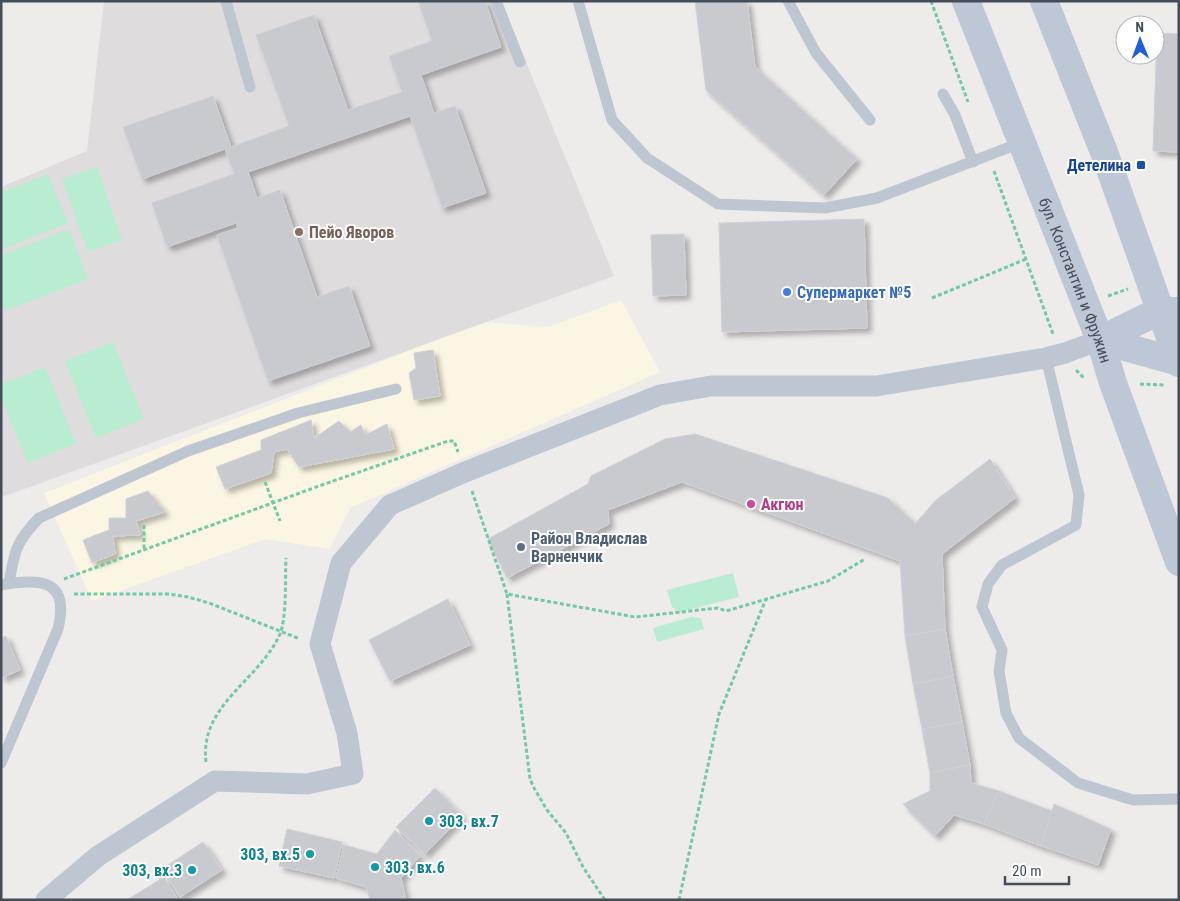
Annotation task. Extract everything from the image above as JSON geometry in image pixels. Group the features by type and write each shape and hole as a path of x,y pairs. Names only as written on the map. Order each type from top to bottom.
{"street":[{"name":"бул. Константин и Фружин","path":"966,1 1100,340 1113,383 1179,562"},
{"path":"1044,1 1169,311 1176,368 1100,340"},
{"path":"46,900 98,856 215,781 307,784 353,774 348,733 320,644 341,563 390,505 465,472 660,395 711,386 876,386 1053,357 1100,340 1169,311"}],"lane":[{"path":"226,1 250,87"},
{"path":"496,1 520,62"},
{"path":"578,1 612,120 648,158 718,204 825,208 877,198 1022,142"},
{"path":"788,1 816,53 870,120"},
{"path":"943,94 955,115 973,162"},
{"path":"1053,357 1079,503 1076,525 1002,565 988,584 982,607 1002,650 999,672 1006,713 1019,738 1078,783 1133,800 1179,800"},
{"path":"1,763 58,629 62,613 58,594 48,584 24,581 5,584 17,546 25,532 39,518 188,451 298,413 396,389"}],"path":[{"path":"931,1 971,109"},
{"path":"989,155 1026,259 1053,357 1090,384 1113,383 1176,368"},
{"path":"932,298 1026,259"},
{"path":"48,584 273,502 448,441 454,441 508,594 530,779 547,810 566,833 583,867 605,900"},
{"path":"265,482 280,521"},
{"path":"144,526 144,549"},
{"path":"215,781 205,761 205,742 211,725 225,702 274,645 281,632 284,614 286,558"},
{"path":"508,594 635,617 718,608 726,611 828,581 865,559"},
{"path":"58,594 169,594 188,597 209,603 289,636 320,644"},
{"path":"679,900 719,714 766,599"}],"shaded area":[{"name":"Пейо Яворов","path":"104,1 501,1 614,276 2,497 1,187 87,151"},
{"path":"621,300 660,372 350,508 330,549 265,539 92,601 44,493 483,322 549,327"}],"green space":[{"path":"97,167 122,240 88,252 62,179"},
{"path":"48,174 68,223 1,250 1,192"},
{"path":"69,229 88,279 5,311 1,302 1,255"},
{"path":"113,342 144,419 96,438 65,361"},
{"path":"45,367 76,444 28,463 1,398 1,384"},
{"path":"733,573 739,597 680,612 672,607 667,590"},
{"path":"691,617 701,618 704,629 657,642 653,628"}],"building":[{"path":"418,1 485,1 501,47 421,75 434,113 455,106 486,193 442,208 410,116 248,172 257,198 280,190 317,297 349,286 370,346 268,381 217,235 238,228 236,223 167,247 152,203 234,174 225,149 142,179 123,127 213,96 231,147 289,126 256,35 314,15 348,110 402,92 389,56 432,41"},
{"path":"695,1 747,1 755,67 857,159 824,195 706,90"},
{"path":"1165,33 1179,34 1179,152 1153,151 1156,65 1165,65"},
{"path":"864,219 867,328 722,332 719,223"},
{"path":"684,234 686,295 653,296 651,235"},
{"path":"433,350 440,396 414,400 409,373 416,368 414,353"},
{"path":"311,420 314,438 339,421 350,432 361,425 365,435 387,424 394,449 299,467 287,449 274,452 271,473 225,489 216,467 261,450 261,440"},
{"path":"695,434 888,498 915,524 935,501 990,459 1015,498 942,554 945,629 905,636 900,561 682,482 608,510 609,524 507,578 488,539 588,484 591,476 665,439"},
{"path":"148,491 165,512 136,521 140,535 113,536 115,554 92,563 83,540 109,530 109,518 126,518 126,499"},
{"path":"448,599 470,645 390,681 369,640"},
{"path":"945,629 953,676 913,684 905,636"},
{"path":"6,636 20,670 1,678 1,638"},
{"path":"953,676 962,722 922,729 913,684"},
{"path":"962,722 970,765 930,773 922,729"},
{"path":"970,765 971,783 999,791 984,824 954,815 935,836 903,804 930,791 930,773"},
{"name":"303, вх.7","path":"435,788 462,816 425,854 396,827"},
{"path":"999,791 1052,811 1041,846 984,824"},
{"path":"1054,804 1111,829 1098,865 1041,846"},
{"name":"303, вх.5","path":"287,829 342,842 334,878 279,866"},
{"name":"303, вх.6","path":"395,830 420,856 401,878 406,900 370,900 366,887 336,878 344,845 377,854"},
{"name":"303, вх.3","path":"203,842 222,870 180,897 162,869"},
{"path":"164,877 178,900 127,900"}],"place":[{"name":"Детелина","path":"1141,165"},
{"name":"Пейо Яворов","path":"299,232"},
{"name":"Супермаркет №5","path":"787,292"},
{"name":"Акгюн","path":"751,504"},
{"name":"Район Владислав Варненчик","path":"521,547"},
{"name":"303, вх.7","path":"429,821"},
{"name":"303, вх.5","path":"310,854"},
{"name":"303, вх.6","path":"375,867"},
{"name":"303, вх.3","path":"192,870"}]}
